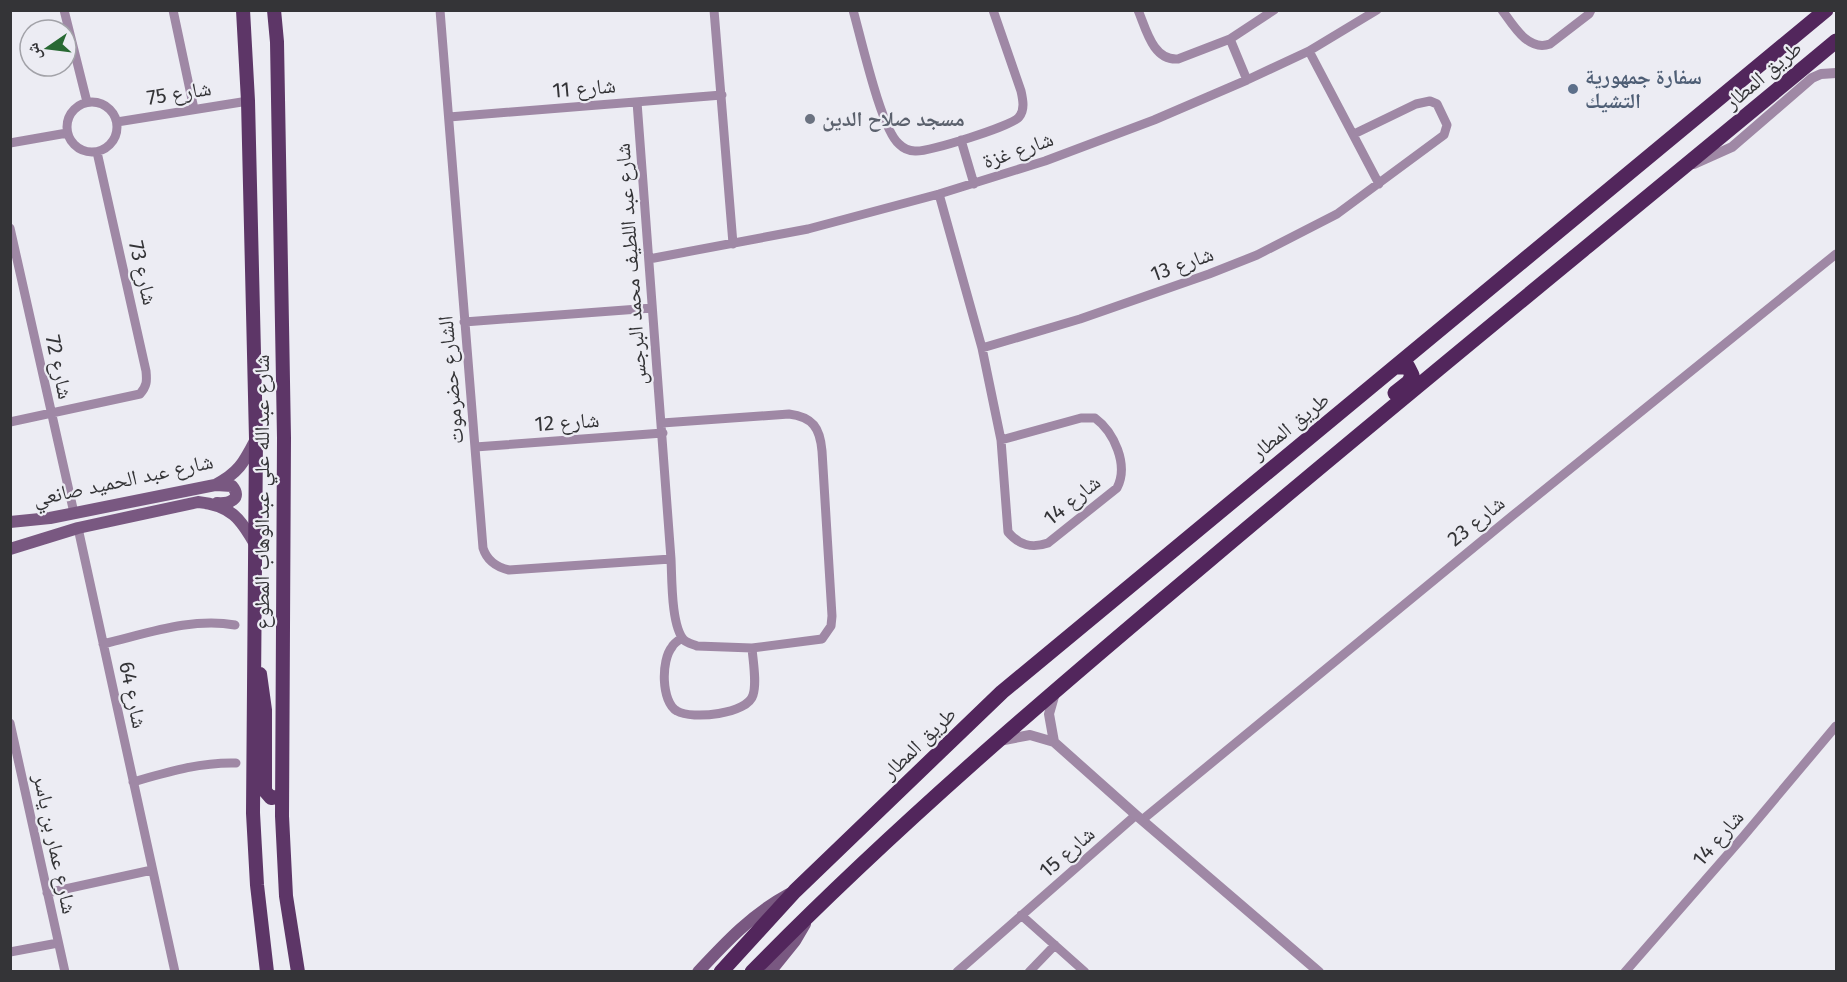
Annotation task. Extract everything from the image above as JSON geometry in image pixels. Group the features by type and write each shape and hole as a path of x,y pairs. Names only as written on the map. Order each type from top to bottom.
{"highway":[{"name":"طريق المطار","path":"721,972 795,891 1002,692 1826,10"},
{"name":"طريق المطار","path":"752,972 811,912 1056,689 1293,489 1683,169 1836,40"},
{"path":"1293,489 1319,458 1408,382 1412,375 1410,368 1396,367"}],"main road":[{"name":"شارع عبدالله علي عبدالوهاب المطوع","path":"243,10 248,100 256,438 253,813 256,885 267,972"},
{"name":"شارع عبدالله علي عبدالوهاب المطوع","path":"274,10 277,42 284,438 282,796 286,896 298,972"},
{"name":"شارع عبد الحميد صانعي","path":"14,521 50,518 215,485 231,477 243,463 256,438"},
{"path":"215,485 232,486 236,490 233,502 216,503"},
{"name":"شارع عبد الحميد صانعي","path":"17,548 53,534 198,502 216,503 229,511 245,526 256,547"},
{"path":"14,521 22,522 30,531 27,542 17,548"},
{"path":"255,652 264,700 265,791 271,798 282,796"},
{"name":"طريق المطار","path":"698,972 747,922 776,901 795,891"},
{"name":"طريق المطار","path":"770,972 795,941 811,912"}],"street":[{"path":"64,10 87,102"},
{"path":"173,10 194,109"},
{"name":"الشارع حضرموت","path":"440,10 483,548 489,560 509,570 670,560"},
{"path":"714,10 733,244"},
{"path":"853,10 886,127 892,137 906,149 914,151 961,140 1014,122 1022,114 1021,91 993,10"},
{"path":"1138,10 1153,46 1166,58 1172,60 1230,39 1274,10"},
{"name":"شارع غزة","path":"649,259 808,229 974,184 1045,161 1154,120 1247,80 1309,51 1377,10"},
{"path":"1502,10 1522,37 1545,46 1589,14 1591,10"},
{"path":"1230,39 1247,80"},
{"path":"1309,51 1379,184"},
{"path":"1683,169 1732,147 1812,78 1821,74 1836,73"},
{"name":"شارع 11","path":"449,117 722,95"},
{"name":"شارع 75","path":"117,122 248,100"},
{"name":"شارع 13","path":"982,348 1080,319 1257,255 1337,214 1444,135 1447,125 1437,104 1430,101 1354,134"},
{"path":"87,102 96,102 106,106 113,113 117,122 117,132 113,141 106,148 97,152 87,152 78,148 71,142 67,132 70,113 77,106 87,102"},
{"name":"شارع عبد اللطيف محمد البرجس","path":"637,102 670,560 676,617 682,638"},
{"path":"10,143 67,132"},
{"path":"961,140 974,184"},
{"name":"شارع 73","path":"50,414 140,394 147,381 97,152"},
{"name":"شارع 14","path":"939,194 982,348 1001,440 1008,532 1018,542 1025,545 1039,546 1047,543 1117,488 1120,481 1120,463 1112,437 1105,425 1095,418 1081,418 1001,440"},
{"name":"شارع 72","path":"10,228 74,513"},
{"name":"شارع 23","path":"1139,818 1836,254"},
{"path":"464,322 652,308"},
{"path":"10,422 50,414"},
{"path":"662,428 789,414 802,416 818,430 822,451 832,616 827,634 817,640 752,648 697,646 689,644 682,638 671,647 664,668 665,688 670,704 676,711 685,715 703,716 747,705 754,694 752,648"},
{"name":"شارع 12","path":"475,447 662,428"},
{"name":"شارع 64","path":"78,528 175,972"},
{"path":"103,644 193,623 218,622 235,625"},
{"path":"1054,742 1049,714 1056,689"},
{"name":"شارع عمار بن ياسر","path":"10,723 64,972"},
{"name":"شارع 14","path":"1625,972 1835,730"},
{"path":"997,742 1030,735 1054,742 1319,972"},
{"path":"133,782 195,765 213,762 236,763"},
{"name":"شارع 15","path":"957,972 1021,915 1139,818"},
{"path":"47,893 152,870"},
{"path":"1021,915 1085,972"},
{"path":"10,952 58,943"},
{"path":"1029,972 1055,945"}],"place":[{"name":"سفارة جمهورية التشيك","path":"1573,89"},
{"name":"مسجد صلاح الدين","path":"810,119"}]}
